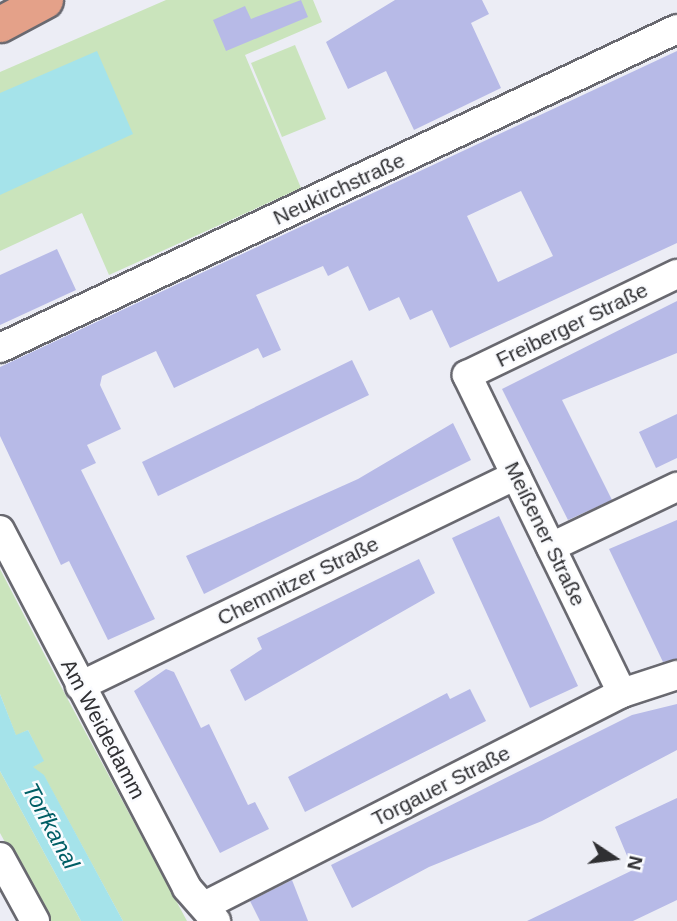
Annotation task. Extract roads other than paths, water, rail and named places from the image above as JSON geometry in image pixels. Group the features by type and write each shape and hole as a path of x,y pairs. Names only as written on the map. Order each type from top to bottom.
{"main road":[{"path":"0,11 30,0"},
{"path":"0,24 45,0"}],"street":[{"name":"Neukirchstraße","path":"0,348 677,29"},
{"name":"Freiberger Straße","path":"467,375 677,274"},
{"name":"Meißener Straße","path":"467,375 622,693"},
{"name":"Chemnitzer Straße","path":"80,686 516,475"},
{"path":"551,547 677,487"},
{"name":"Am Weidedamm","path":"0,530 187,888 212,913"},
{"name":"Torgauer Straße","path":"212,913 622,693 677,675"},
{"path":"0,857 35,921"}],"water":[{"path":"97,51 133,134 0,195 0,93"},
{"name":"Torfkanal","path":"0,694 16,735 28,730 44,761 33,767 44,775 123,921 81,921 0,771"}]}
